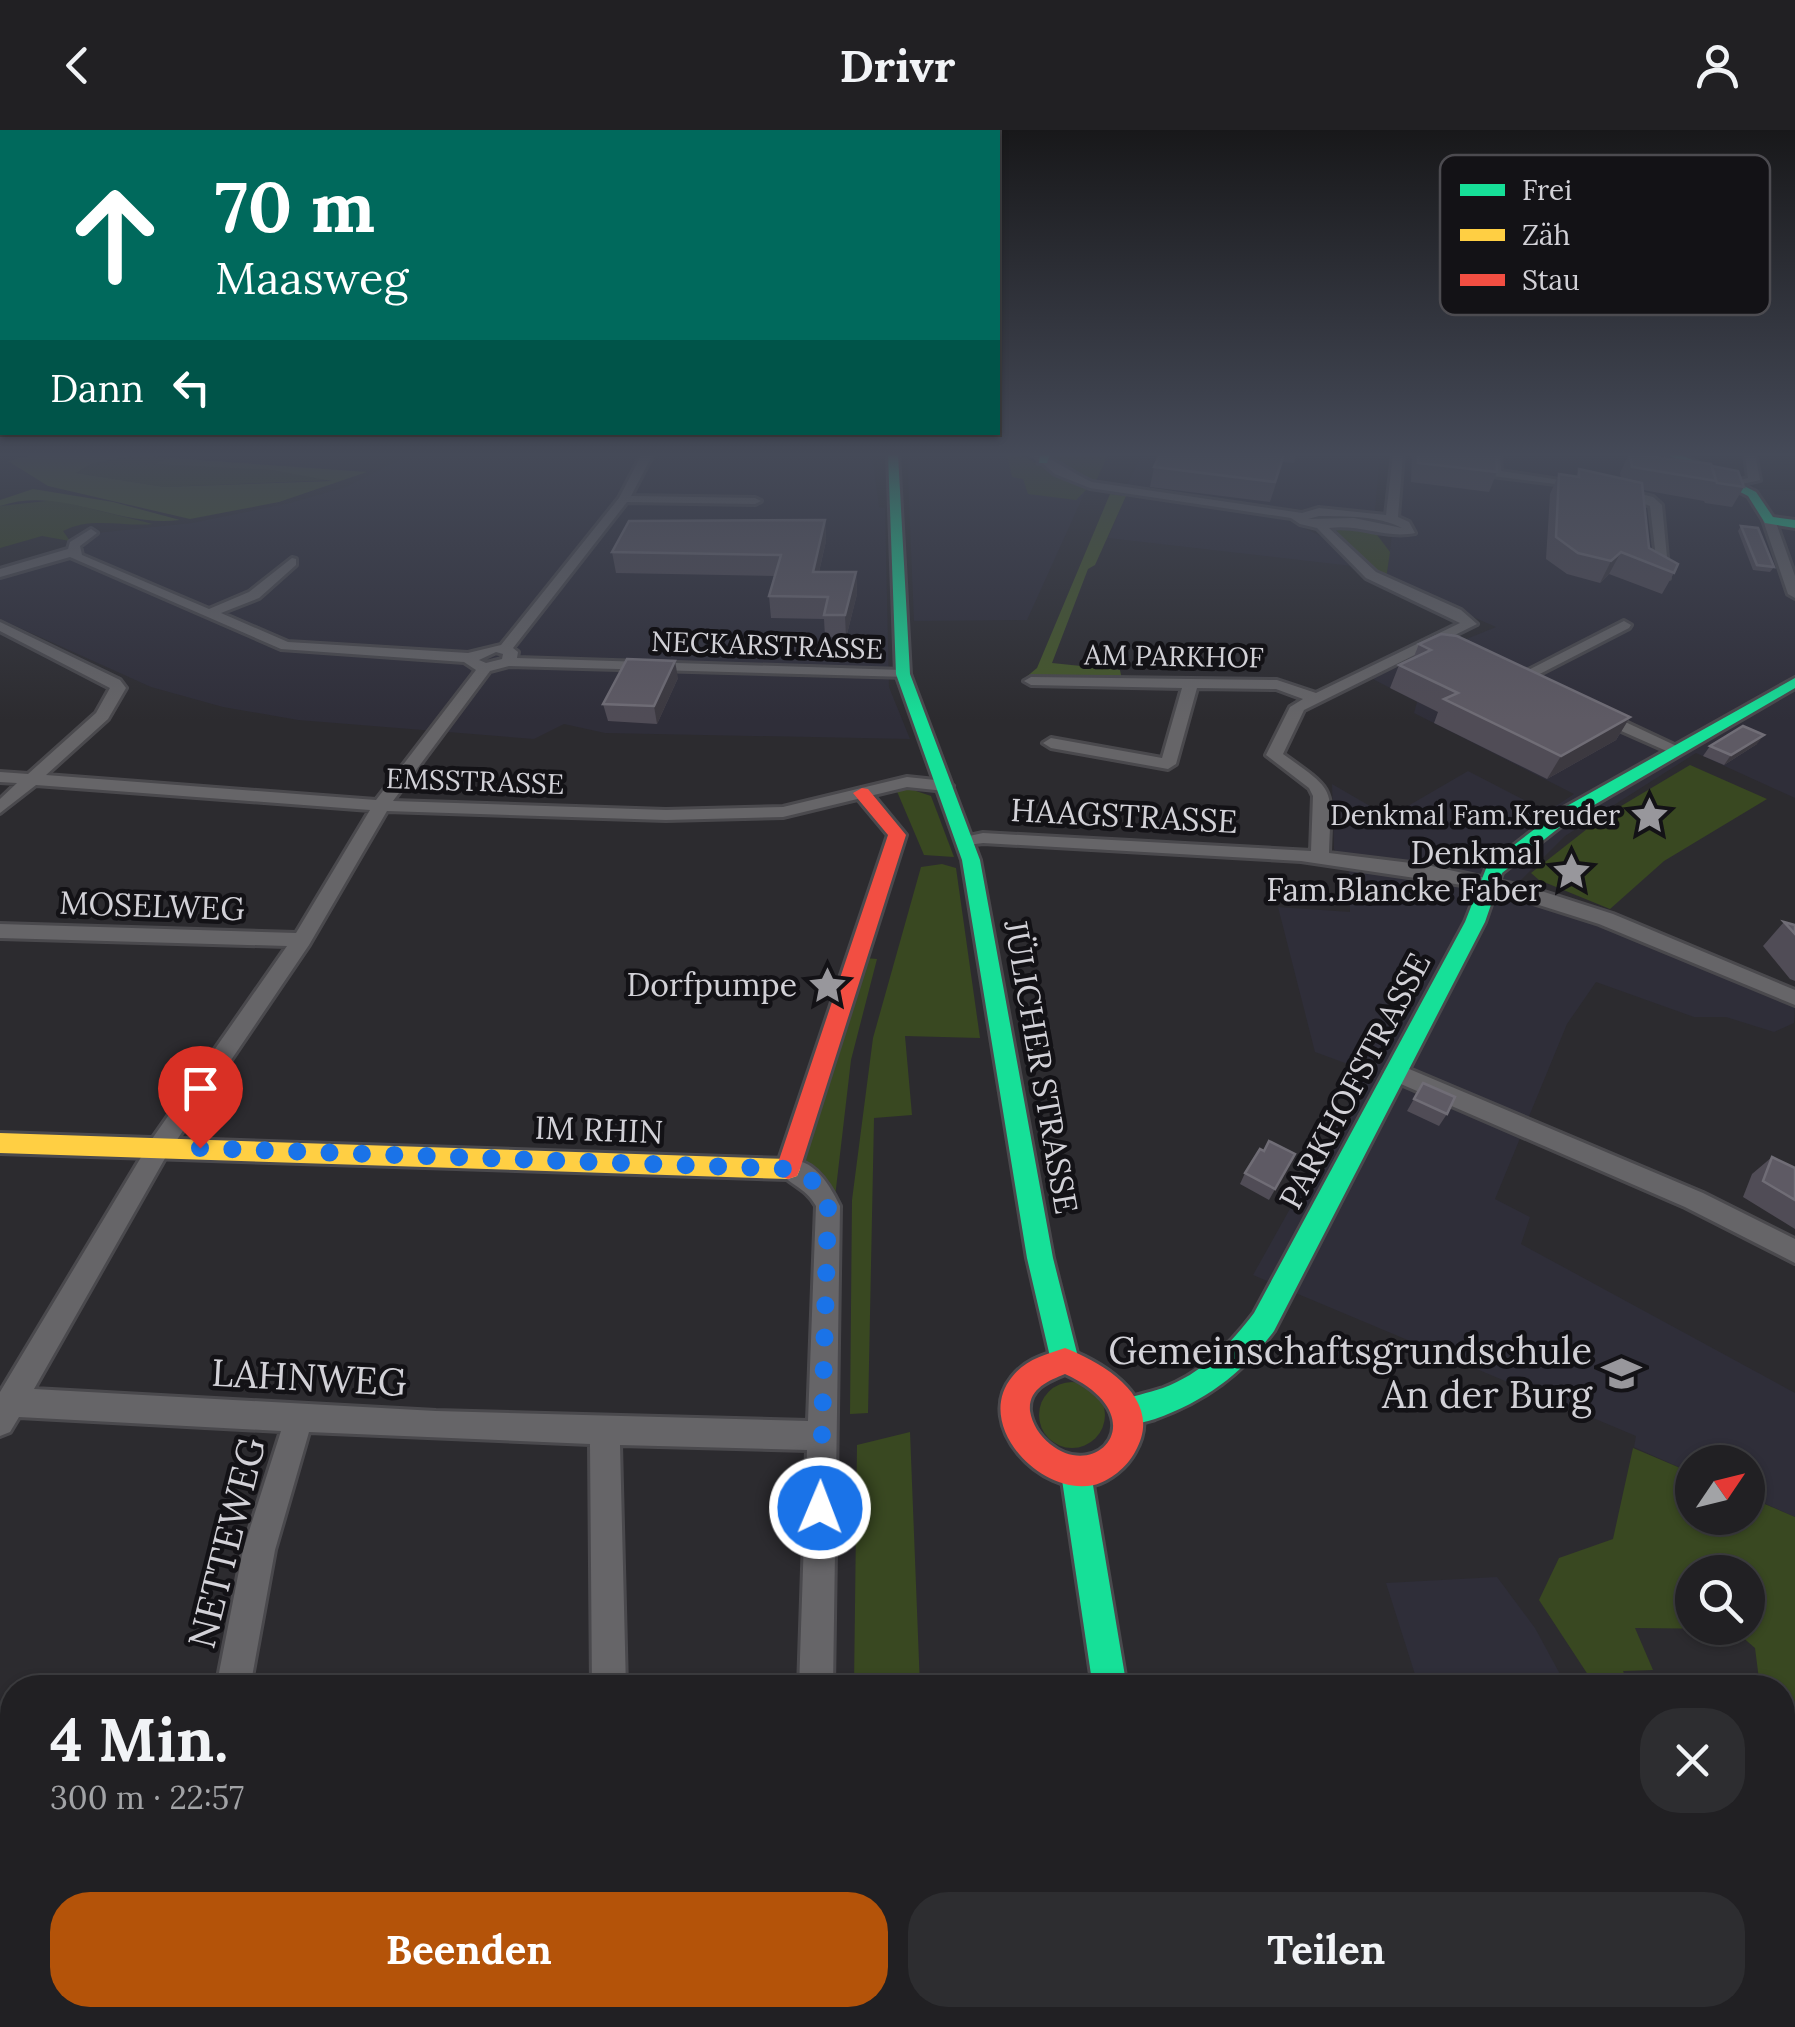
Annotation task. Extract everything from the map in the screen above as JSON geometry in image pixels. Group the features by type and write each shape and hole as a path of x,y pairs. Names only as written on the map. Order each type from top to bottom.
{"street":[{"path":"0,573 72,552 83,543"},
{"path":"507,655 591,543"},
{"name":"JÜLICHER STRASSE","path":"896,543 903,674 966,842 992,960 1044,1274 1065,1361"},
{"name":"AM PARKHOF","path":"1320,858 1322,796 1316,785 1274,755 1298,707 1470,624 1456,612 1371,575 1339,543"},
{"path":"1660,543 1664,575"},
{"path":"1777,543 1795,594"},
{"path":"4,1412 160,1146 302,940 381,806 478,663 286,646 72,552"},
{"path":"208,614 254,595 292,562"},
{"path":"0,626 118,688 102,716 0,808"},
{"path":"1553,694 1518,678 1624,626"},
{"path":"854,670 875,662 899,640"},
{"name":"NECKARSTRASSE","path":"478,663 507,655 903,674"},
{"name":"AM PARKHOF","path":"1032,681 1277,686 1314,697"},
{"name":"PARKHOFSTRASSE","path":"1127,1412 1162,1406 1210,1385 1248,1347 1278,1298 1395,1072 1491,883 1494,870 1564,815 1795,682"},
{"path":"1051,743 1168,764 1191,684"},
{"path":"1588,710 1677,750"},
{"name":"EMSSTRASSE","path":"0,776 39,776 381,806 705,814 782,812 906,782 945,786"},
{"path":"816,1675 828,1206 816,1183 791,1169 897,835 862,793"},
{"name":"HAAGSTRASSE","path":"966,842 983,838 1320,858 1491,883 1562,903 1795,998"},
{"name":"MOSELWEG","path":"0,930 302,940"},
{"path":"1395,1072 1694,1200 1795,1252"},
{"name":"IM RHIN","path":"0,1142 791,1169"},
{"path":"1065,1361 1102,1374 1117,1389 1127,1412 1123,1445 1112,1460 1096,1470 1076,1473 1054,1468 1034,1455 1020,1436 1014,1414 1017,1393 1028,1376 1044,1365 1065,1361"},
{"name":"LAHNWEG","path":"4,1412 822,1436"},
{"name":"NETTEWEG","path":"235,1675 259,1550 299,1418"},
{"path":"605,1430 609,1675"},
{"path":"1076,1473 1108,1675"}],"shaded area":[{"path":"78,543 886,543 889,687 910,739 605,733 564,724 534,739 298,720 223,707 151,687 0,619 0,577 69,552"},
{"path":"911,543 1062,543 1027,620 914,621"},
{"path":"1147,543 1334,543 1352,566"},
{"path":"1391,543 1795,543 1795,798 1696,753 1565,836 1506,895 1610,930 1795,1006 1794,1023 1774,1032 1726,1017 1694,1017 1596,982 1567,1024 1495,1199 1530,1217 1521,1244 1795,1393 1795,1517 1765,1504 1765,1445 1675,1445 1675,1465 1634,1447 1636,1436 1253,1275 1367,1071 1315,1052 1278,907 1350,912 1349,870 1334,849 1332,784 1389,817 1468,771 1547,812 1574,794 1414,713 1417,702 1371,678 1496,627 1386,579"},
{"path":"1497,1577 1535,1628 1560,1675 1415,1675 1386,1583"}],"green space":[{"path":"1090,543 1105,543 1095,565 1088,569 1052,663 1120,670 1122,680 1025,678 1037,668"},
{"path":"1347,543 1383,543 1390,552 1386,579 1373,573"},
{"path":"1690,765 1767,799 1664,861 1610,909 1539,880 1531,873 1601,818"},
{"path":"907,788 931,796 954,857 924,855 896,789"},
{"path":"942,864 956,868 980,1038 905,1036 912,1115 874,1118 868,1413 850,1414 852,1200 873,1038 921,867"},
{"path":"865,958 877,959 851,1060 835,1197 801,1157"},
{"path":"1072,1382 1095,1392 1105,1415 1095,1438 1072,1448 1049,1438 1039,1415 1049,1392"},
{"path":"910,1432 920,1675 854,1675 857,1445"},
{"path":"1633,1448 1675,1466 1675,1535 1765,1535 1765,1504 1795,1517 1795,1675 1758,1675 1752,1645 1765,1645 1765,1555 1675,1555 1675,1628 1635,1628 1653,1670 1588,1675 1539,1600 1559,1558 1613,1539"}],"building":[{"path":"617,543 820,543 813,572 856,572 845,615 824,615 828,597 769,596 781,555 612,552"},
{"path":"1564,543 1648,543 1649,548 1678,564 1674,573 1621,552 1611,561 1578,553"},
{"path":"1748,543 1764,543 1774,567 1757,565"},
{"path":"1441,634 1457,636 1630,717 1561,756 1444,699 1458,693 1399,665 1431,650 1419,644"},
{"path":"627,659 675,661 654,706 603,704"},
{"path":"1743,726 1764,735 1731,755 1710,746"},
{"path":"1423,1083 1455,1097 1447,1114 1414,1099"},
{"path":"1269,1141 1295,1154 1275,1189 1245,1173"},
{"path":"1772,1157 1795,1168 1795,1200 1763,1181"}],"traffic: fast":[{"path":"897,543 903,674 971,860 1040,1258 1065,1361"},
{"path":"1127,1412 1169,1400 1205,1381 1236,1356 1264,1322 1475,922 1494,870 1564,815 1795,682"},
{"path":"1076,1473 1108,1675"}],"traffic: slow":[{"path":"0,1143 788,1169"}],"traffic: jam":[{"path":"788,1169 897,835 862,793"},
{"path":"1065,1361 1108,1385 1127,1410 1126,1440 1116,1455 1094,1470 1072,1472 1051,1464 1033,1449 1020,1430 1015,1408 1020,1388 1036,1372 1065,1361"}],"place":[{"name":"Denkmal Fam.Kreuder","path":"1650,815"},
{"name":"Denkmal Fam.Blancke Faber","path":"1572,871"},
{"name":"Dorfpumpe","path":"827,985"},
{"name":"Gemeinschaftsgrundschule An der Burg","path":"1622,1373"}],"route":[{"path":"200,1148 791,1169 816,1183 828,1206 829,1256 820,1508"}]}
